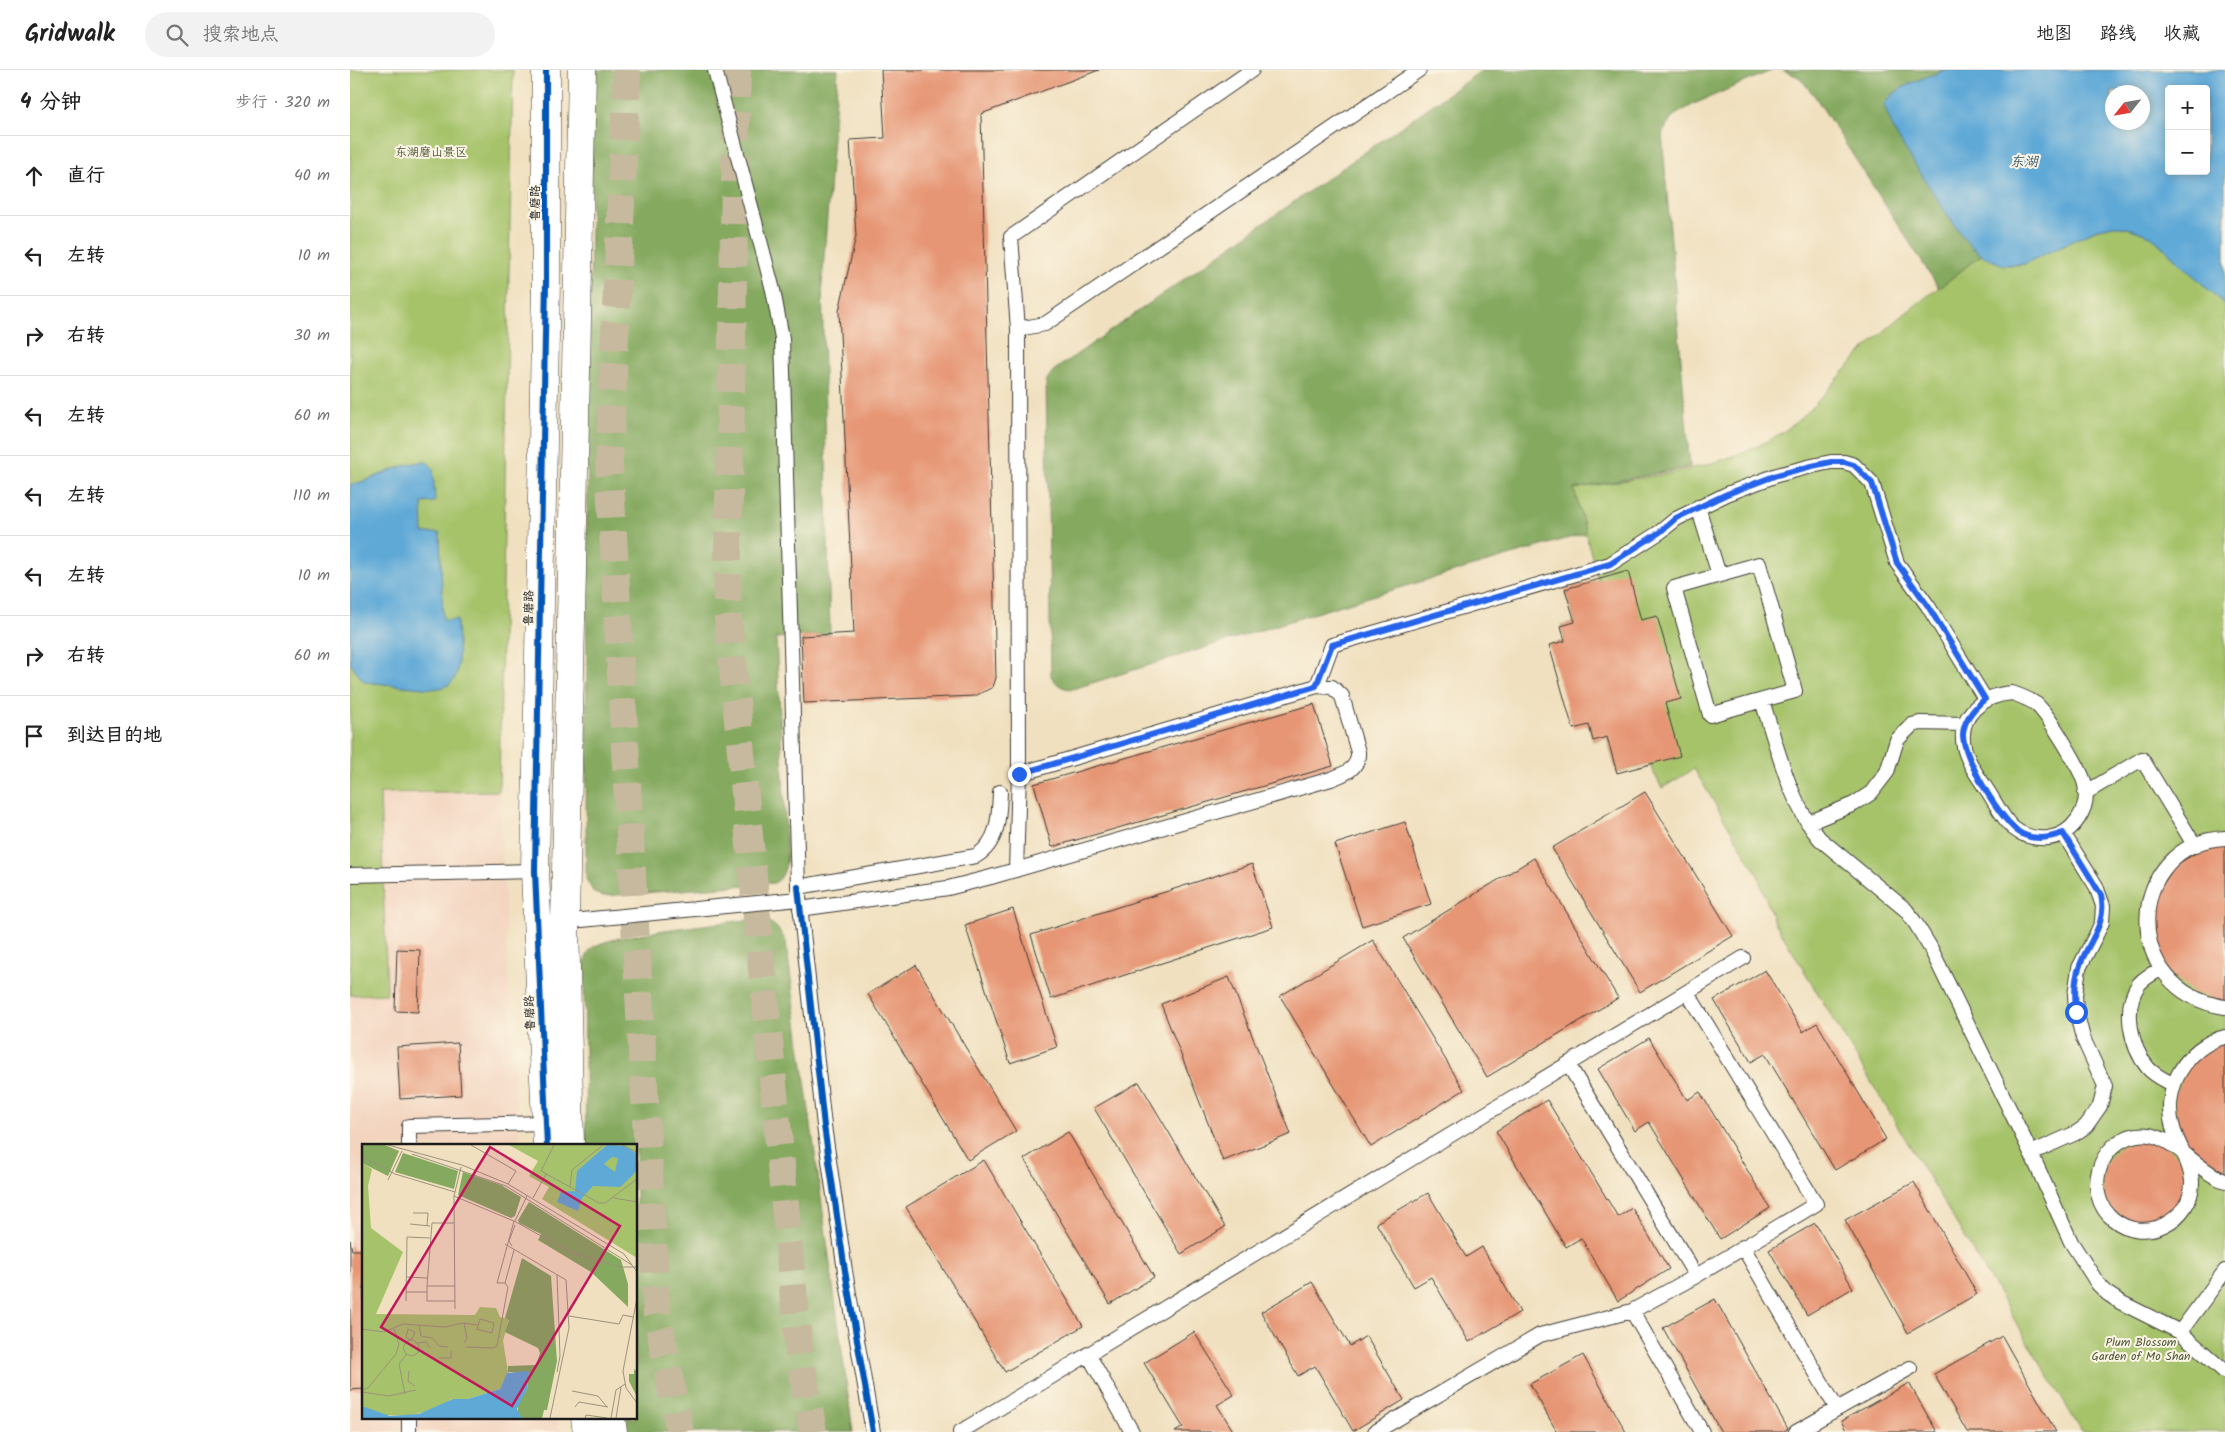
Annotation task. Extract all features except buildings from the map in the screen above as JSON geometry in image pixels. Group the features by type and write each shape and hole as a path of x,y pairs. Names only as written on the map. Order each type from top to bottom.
{"street":[{"name":"鲁磨路","path":"546,70 546,282 535,872 546,1134"},
{"path":"570,1144 565,921 582,70"}],"lane":[{"path":"715,70 773,290 782,338 799,898 824,1126 872,1432"},
{"path":"1016,870 1019,774 1018,329 1011,237 1252,70"},
{"path":"1018,329 1045,324 1419,70"},
{"path":"1316,686 1332,645 1610,564 1660,532 1676,518 1698,507 1777,475 1831,462 1854,465 1872,483 1897,563 1928,606 1985,699"},
{"path":"1698,507 1719,575"},
{"path":"1759,564 1795,691 1710,715 1674,588 1719,575 1759,564"},
{"path":"538,924 799,898 948,888 1331,779 1346,773 1358,759 1342,696 1332,687 1316,686 1019,774"},
{"path":"2012,693 2037,705 2080,772 2085,793 2082,813 2074,824 2063,833 2050,838 2037,838 2023,834 2012,827 1968,760 1964,746 1965,724 1974,708 1985,699 1998,694 2012,693"},
{"path":"1762,701 1796,800 1808,823 1820,838 1906,910 1930,947 2031,1153 2071,1242 2098,1284 2120,1302 2180,1332 2225,1372"},
{"path":"1808,823 1854,804 1872,793 1887,772 1896,740 1912,726 1920,723 1965,724"},
{"path":"2085,793 2142,759 2195,846"},
{"path":"799,898 976,856 988,845 995,833 998,824 1000,792"},
{"path":"2031,1153 2076,1133 2086,1126 2100,1106 2105,1086 2083,1038 2076,1012 2075,996 2079,968 2097,933 2104,906 2096,886 2063,833"},
{"path":"2225,838 2195,846 2172,861 2152,890 2146,925 2149,943 2161,969 2176,987 2191,997 2208,1004 2225,1007"},
{"path":"350,875 535,872"},
{"path":"960,1432 1743,958"},
{"path":"2161,969 2143,980 2135,991 2131,1028 2137,1050 2148,1068 2174,1085"},
{"path":"1375,1432 1540,1335 1632,1311 1696,1276 1816,1204 1687,992"},
{"path":"2225,1037 2205,1045 2193,1055 2183,1067 2174,1085 2170,1111 2172,1127 2183,1154 2190,1171 2191,1191 2186,1205 2177,1217 2160,1228 2141,1230 2122,1225 2106,1212 2098,1194 2097,1174 2104,1156 2119,1142 2138,1135 2158,1137 2175,1146 2183,1154 2210,1175 2225,1181"},
{"path":"1568,1064 1696,1276"},
{"path":"409,1144 409,1126 546,1134"},
{"path":"1743,1247 1837,1409"},
{"path":"2180,1332 2225,1271"},
{"path":"1632,1311 1702,1432"},
{"path":"1088,1354 1132,1432"},
{"path":"1796,1432 1910,1368"}],"shaded area":[{"path":"499,791 514,1087 521,1144 362,1144 362,1420 558,1420 560,1432 350,1432 350,995 387,993 380,793"}],"green space":[{"name":"东湖磨山景区","path":"350,70 513,70 499,791 380,793 387,994 350,995"},
{"path":"593,70 838,70 822,284 830,634 776,638 787,858 782,876 774,883 603,896 594,893 586,879 587,528"},
{"path":"1482,70 1773,70 1694,104 1673,116 1662,134 1690,467 1574,489 1586,533 1335,607 1073,689 1060,686 1051,676 1046,381 1053,371"},
{"path":"1782,70 1945,70 1902,89 1968,243 1981,255 1939,288 1814,95 1799,77"},
{"name":"Plum Blossom Garden of Mo Shan","path":"2112,225 2151,236 2225,305 2225,1432 2082,1432 1773,919 1757,873 1694,769 1662,788 1649,764 1617,773 1607,737 1593,741 1589,725 1549,645 1565,641 1561,626 1575,622 1565,589 1598,580 1574,489 1675,472 1725,459 1749,450 1785,431 1797,421 1877,338 1981,255 2002,264 2024,264 2095,230"},
{"path":"755,919 774,925 786,942 853,1432 629,1432 626,1420 638,1420 638,1144 586,1144 584,965 592,948 603,943 669,929"}],"water":[{"name":"东湖","path":"1945,70 2225,70 2225,305 2151,236 2112,225 2095,230 2024,264 2003,265 1981,255 1968,243 1946,213 1895,133 1884,105 1896,92 1920,79"},
{"path":"419,462 427,462 433,468 435,502 422,503 423,533 440,533 443,620 457,620 458,662 455,677 448,685 433,689 364,682 350,663 350,485"}],"tunnel":[{"path":"627,70 609,463 657,1314 680,1432"},
{"path":"737,70 727,608 799,1350 813,1432"}],"cycle path":[{"path":"546,70 546,282 535,871 547,1144"},
{"path":"798,887 824,1126 845,1271 873,1432"}],"route":[{"path":"1019,774 1316,686 1332,645 1610,564 1660,532 1676,518 1727,494 1777,475 1831,462 1844,462 1854,465 1863,471 1872,483 1878,497 1897,563 1928,606 1985,699 1974,708 1965,724 1963,733 1964,746 1968,760 2012,827 2023,834 2037,838 2050,838 2063,833 2101,895 2104,906 2102,922 2079,968 2075,996 2076,1012"}]}
